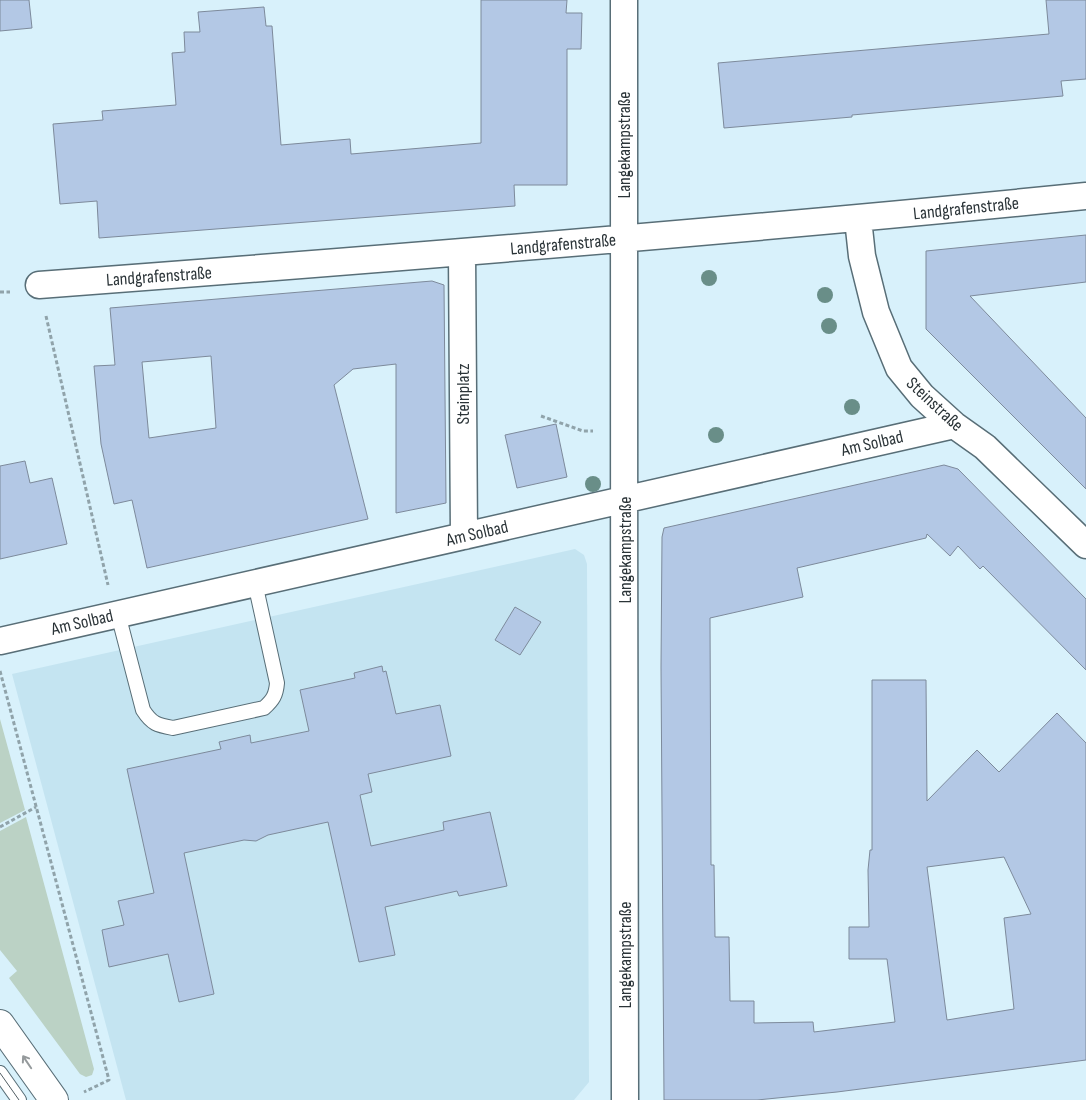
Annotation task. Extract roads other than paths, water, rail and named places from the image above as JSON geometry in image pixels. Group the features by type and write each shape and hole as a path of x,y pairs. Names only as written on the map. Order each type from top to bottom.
{"street":[{"name":"Langekampstraße","path":"624,0 625,1100"},
{"name":"Landgrafenstraße","path":"39,286 858,219 1086,196"},
{"name":"Steinstraße","path":"858,219 862,256 876,312 899,368 922,396 954,425 985,447 1086,545"},
{"name":"Steinplatz","path":"462,252 464,536"},
{"name":"Am Solbad","path":"0,641 954,425"},
{"path":"0,1024 54,1100"}],"lane":[{"path":"118,614 143,710 149,720 159,726 173,728 264,708 273,700 277,683 255,583"},
{"path":"0,1072 18,1100"}],"tram line":[{"path":"0,1073 19,1100"}]}
